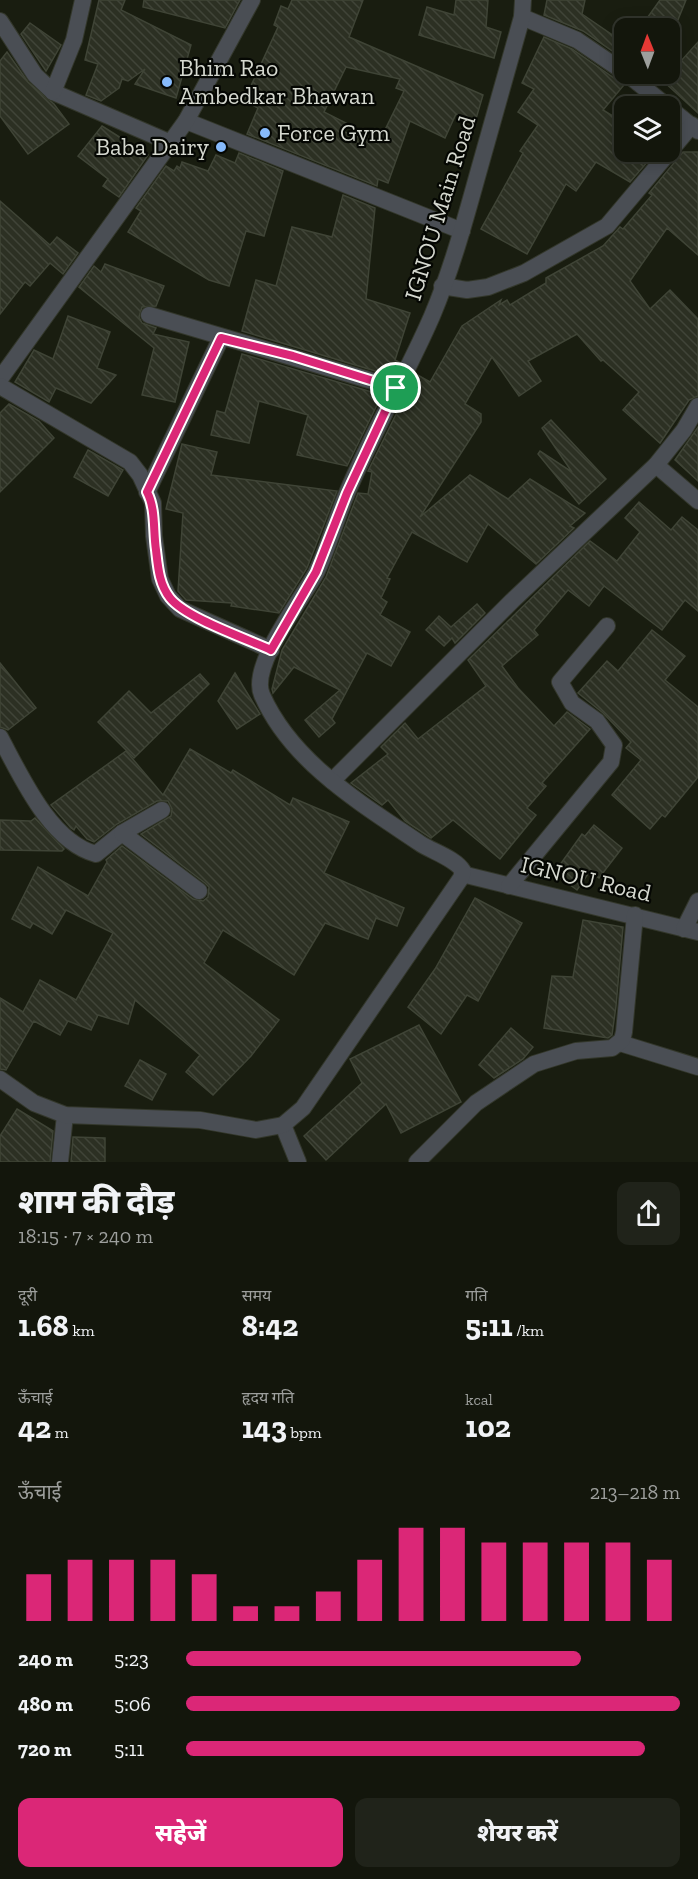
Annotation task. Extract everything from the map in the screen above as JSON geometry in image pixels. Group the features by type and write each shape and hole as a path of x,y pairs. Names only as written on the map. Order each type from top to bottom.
{"street":[{"path":"53,92 74,40 83,0"},
{"path":"0,379 186,121 252,0"},
{"path":"523,8 614,65"},
{"name":"IGNOU Main Road","path":"462,874 459,865 432,851 332,781 285,735 260,692 261,674 271,650 316,572 347,493 432,316 462,231 523,8"},
{"path":"0,21 35,75 53,92 171,143"},
{"path":"442,286 466,290 488,287 524,273 607,226 695,128 639,84"},
{"path":"186,121 462,231"},
{"path":"149,315 396,388"},
{"path":"147,492 221,338"},
{"path":"0,386 130,462 140,475 153,503 154,536 160,579 168,596 180,609 271,650"},
{"path":"332,781 512,601 656,465 684,430 698,406"},
{"path":"656,465 698,501"},
{"path":"509,886 611,762 614,744 597,721 572,703 560,682 607,626"},
{"path":"0,737 30,794 60,831 83,850 96,854 122,833 162,810"},
{"path":"122,833 199,891"},
{"path":"0,1079 34,1103 65,1115 200,1120 256,1130 283,1125 303,1108 462,874"},
{"name":"IGNOU Road","path":"462,874 691,930"},
{"path":"691,930 698,901"},
{"path":"417,1162 476,1103 534,1064 576,1051 612,1048 620,1043 624,1032 635,915"},
{"path":"620,1043 698,1067"},
{"path":"60,1162 65,1115"},
{"path":"283,1125 298,1162"}],"building":[{"path":"99,0 125,0 121,10 191,45 176,98 135,84 145,69 128,81 122,79 119,88 101,101 86,95 98,64 85,60"},
{"path":"144,0 240,0 225,28 143,7"},
{"path":"292,0 363,0 349,37 483,95 475,122 456,114 445,138 410,121 388,183 378,179 377,186 247,134 258,108 244,101 278,27 274,25 281,6 288,9","holes":["346,67 400,79 396,88 404,91 378,144 342,131 346,123 324,112"]},
{"path":"456,0 488,0 486,27 501,32 494,58 419,35 427,7 454,15"},
{"path":"547,0 585,0 582,14 614,36 614,52 583,31 544,15"},
{"path":"660,0 686,0 679,18 647,18"},
{"path":"30,23 61,45 46,71 21,34"},
{"path":"544,37 572,49 614,78 614,84 624,85 603,110 614,117 614,162 647,162 630,182 596,162 576,191 566,184 527,254 481,229 523,153 520,151 538,125 518,112 534,89 522,83"},
{"path":"698,42 698,113 666,84 680,84 680,62"},
{"path":"7,52 28,82 54,104 69,124 28,154 0,116 0,61"},
{"path":"102,126 148,155 119,197 103,186 108,179 78,156"},
{"path":"683,152 698,152 698,255 667,228 630,281 650,309 670,290 698,319 698,396 689,400 660,443 623,410 639,392 603,360 601,361 577,334 528,361 541,381 519,396 492,357 465,404 481,414 481,422 420,517 470,475 508,499 530,479 585,513 570,526 574,528 536,564 488,524 467,562 412,532 387,578 390,579 381,598 387,602 380,615 410,632 391,666 367,653 332,719 335,723 319,737 305,720 340,690 294,667 273,693 282,650 326,577 358,493 368,494 372,472 368,471 416,374 430,382 462,326 501,300 499,305 507,300 510,305 546,283 546,278 603,246 620,227 623,229 652,195 649,193 675,162 680,162 680,156"},
{"path":"239,153 283,171 264,236 246,231 229,286 209,280 128,232 141,211 136,208 166,166 174,171 177,166 180,168 182,162 208,171 216,155 235,163"},
{"path":"343,195 375,208 366,299 410,313 395,360 399,362 392,376 242,331 256,280 276,286 292,227 332,237"},
{"path":"0,201 50,245 57,237 78,253 63,274 50,263 30,286 25,282 0,314"},
{"path":"105,264 164,286 156,306 142,307 139,317 142,323 156,328 153,334 189,342 175,402 142,395 154,348 79,287 94,266 101,272"},
{"path":"68,316 110,332 97,368 116,375 91,403 56,388 49,402 15,382 34,350 53,359"},
{"path":"242,354 382,395 347,466 297,455 308,415 259,401 249,443 211,435 217,411 225,413"},
{"path":"9,404 39,421 54,438 0,492 0,413"},
{"path":"551,420 606,479 579,504 538,454 540,451 572,472 542,428"},
{"path":"698,427 698,481 675,460"},
{"path":"182,444 217,452 211,475 337,491 307,568 279,613 231,606 232,603 186,600 178,591 183,513 166,509"},
{"path":"88,450 123,470 108,496 74,477"},
{"path":"639,502 671,530 682,517 698,530 698,611 685,600 662,630 604,586 589,606 568,590 534,630 538,635 502,666 518,688 554,726 567,712 590,729 542,783 546,786 527,808 536,815 500,859 453,820 431,838 405,821 388,800 382,805 351,783 388,754 381,747 405,723 418,739 486,686 468,660 590,541 617,561 640,532 625,518"},
{"path":"477,604 485,613 455,643 452,638 444,646 426,630 439,616 451,627"},
{"path":"652,630 685,656 665,680 698,707 698,777 665,817 662,815 650,829 612,795 641,760 626,748 631,742 603,713 578,693 607,661 618,671"},
{"path":"0,663 36,708 8,730 0,727"},
{"path":"235,673 260,714 237,729 218,701"},
{"path":"200,674 209,684 134,758 98,722 129,691 151,713"},
{"path":"190,749 231,773 233,770 290,805 293,798 349,822 324,873 404,908 397,926 376,918 368,939 325,923 294,975 223,930 204,963 279,1020 251,1056 213,1095 186,1072 200,1055 135,1000 128,1024 98,1015 91,1030 68,1021 60,1035 34,1021 6,1070 0,1069 0,998 23,1012 40,980 76,1000 113,933 66,910 52,934 33,923 30,928 12,919 38,867 88,896 106,860 122,846 193,899 203,901 208,897 209,887 205,883 141,834 171,816 172,809 168,801 157,801 117,824 94,842 87,839 76,826 74,830 71,828 51,805 126,751 163,795"},
{"path":"35,818 64,849 62,851 0,850 0,820 31,821"},
{"path":"594,825 622,848 599,878 590,871 577,890 554,873 582,834 585,836"},
{"path":"475,898 522,923 478,1001 467,995 441,1034 408,1007 435,969"},
{"path":"583,920 623,927 616,1006 612,1035 608,1038 544,1028 552,976 573,977"},
{"path":"419,1025 461,1102 401,1133 386,1104 326,1160 304,1136 362,1083 350,1059"},
{"path":"511,1028 533,1047 523,1059 494,1078 479,1065"},
{"path":"140,1060 166,1074 152,1100 125,1086"},
{"path":"17,1109 53,1131 50,1162 0,1162 0,1136"},
{"path":"73,1137 105,1138 105,1162 71,1162"}],"place":[{"name":"Bhim Rao Ambedkar Bhawan","path":"167,82"},
{"name":"Force Gym","path":"265,133"},
{"name":"Baba Dairy","path":"221,147"}],"route":[{"path":"221,338 293,356 396,388 347,493 316,572 271,650 180,609 168,596 160,579 154,536 153,503 147,492 221,338"}]}
